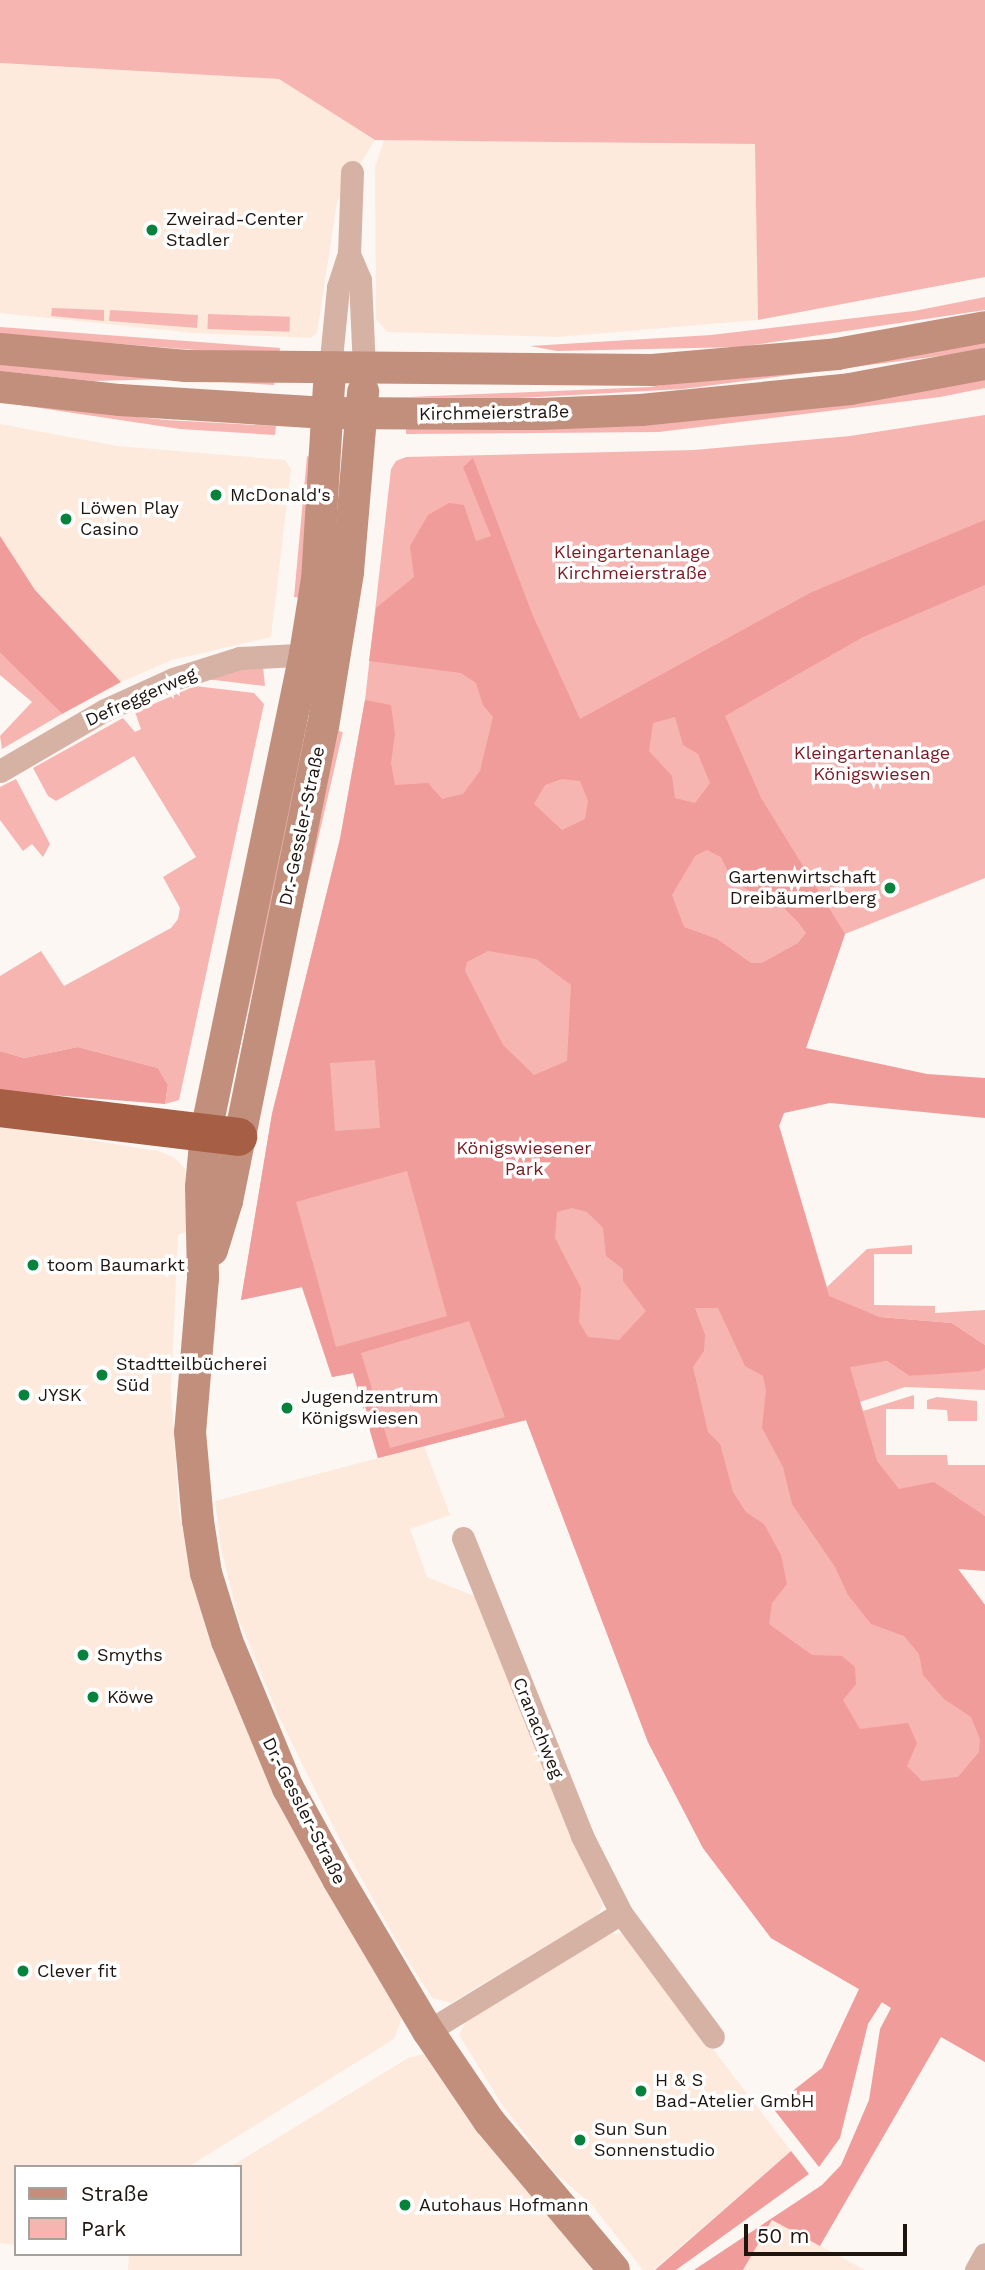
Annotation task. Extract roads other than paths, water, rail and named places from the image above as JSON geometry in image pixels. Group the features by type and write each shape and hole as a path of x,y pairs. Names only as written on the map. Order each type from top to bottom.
{"highway":[{"path":"0,1108 222,1135"}],"main road":[{"path":"0,349 186,366 652,370 837,354 985,327"},
{"name":"Kirchmeierstraße","path":"0,387 120,400 327,413 641,410 850,389 985,364"},
{"name":"Dr.-Gessler-Straße","path":"364,368 363,412 348,572 320,654 222,1135 227,1201 204,1278 191,1383 191,1463 216,1611 288,1788 428,2031 525,2167 614,2270"},
{"name":"Dr.-Gessler-Straße","path":"320,654 317,579 330,369"}],"street":[{"path":"330,369 338,287 349,254 352,172"},
{"path":"349,254 360,280 364,368"},
{"name":"Defreggerweg","path":"0,771 105,710 173,679 240,658 320,654"},
{"name":"Cranachweg","path":"463,1538 582,1836 621,1913 713,2037"},
{"path":"428,2031 621,1913"},
{"path":"976,2270 985,2254"}],"place":[{"name":"Zweirad-Center Stadler","path":"152,230"},
{"name":"McDonald's","path":"216,495"},
{"name":"Löwen Play Casino","path":"66,519"},
{"name":"Gartenwirtschaft Dreibäumerlberg","path":"890,888"},
{"name":"toom Baumarkt","path":"33,1265"},
{"name":"Stadtteilbücherei Süd","path":"102,1375"},
{"name":"JYSK","path":"24,1395"},
{"name":"Jugendzentrum Königswiesen","path":"287,1408"},
{"name":"Smyths","path":"83,1655"},
{"name":"Köwe","path":"93,1697"},
{"name":"Clever fit","path":"23,1971"},
{"name":"H & S Bad-Atelier GmbH","path":"641,2091"},
{"name":"Sun Sun Sonnenstudio","path":"580,2140"},
{"name":"Autohaus Hofmann","path":"405,2205"}],"park label":[{"name":"Kleingartenanlage Kirchmeierstraße","path":"632,563"},
{"name":"Kleingartenanlage Königswiesen","path":"872,764"},
{"name":"Königswiesener Park","path":"524,1159"}]}
